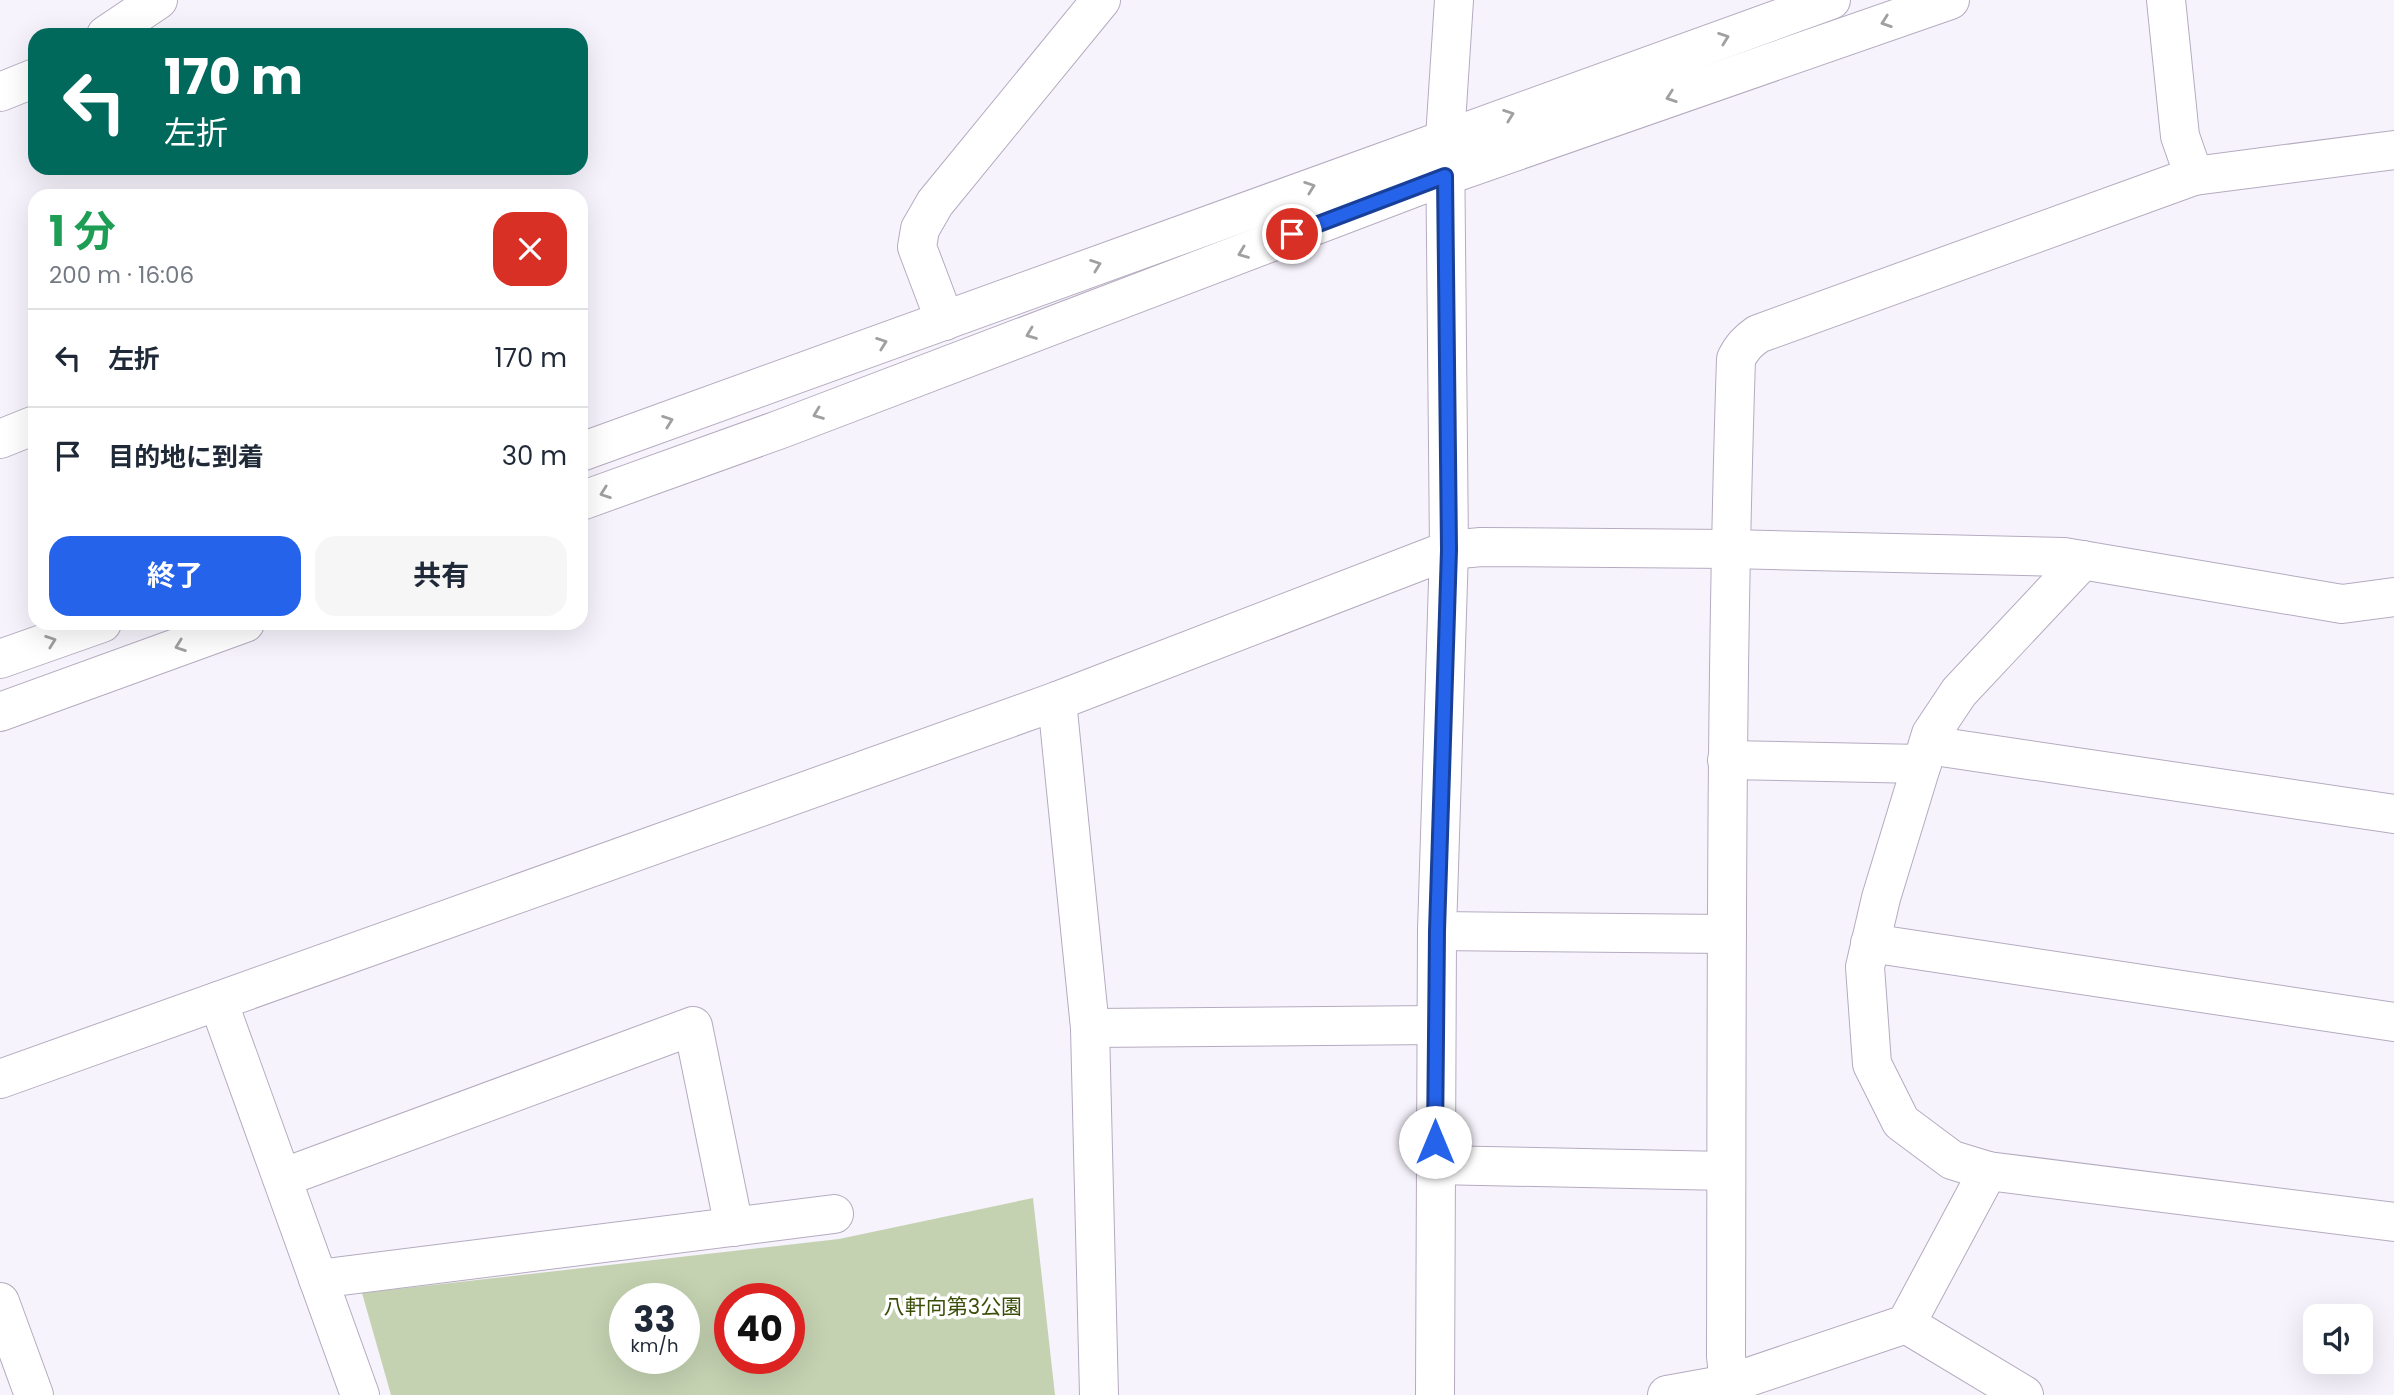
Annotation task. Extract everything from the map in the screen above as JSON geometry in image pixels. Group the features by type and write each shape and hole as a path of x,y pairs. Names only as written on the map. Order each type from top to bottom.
{"street":[{"path":"116,28 158,0"},
{"path":"945,320 917,247 920,229 926,216 1101,0"},
{"path":"1435,1395 1437,931 1449,550 1445,138 1454,0"},
{"path":"588,449 1831,0"},
{"path":"588,498 781,429 1445,176 1950,0"},
{"path":"2166,0 2180,136 2194,176"},
{"path":"0,92 28,81"},
{"path":"1729,1390 1726,1171 1727,760 1736,359 1747,341 1758,334 2194,176 2394,150"},
{"path":"0,439 28,428"},
{"path":"0,1079 1057,701 1449,550 1481,547 1730,549 2064,557 2342,604 2394,597"},
{"path":"2083,560 1959,692 1931,734 1881,898 1865,967 1872,1064 1901,1122 1952,1160 1988,1171 2394,1222"},
{"path":"0,659 82,630"},
{"path":"0,712 226,630"},
{"path":"1057,701 1090,1028 1098,1395"},
{"path":"1727,760 1925,755 2394,814"},
{"path":"1437,931 1727,934"},
{"path":"1870,943 2394,1022"},
{"path":"218,1001 360,1395"},
{"path":"1090,1028 1436,1025"},
{"path":"282,1178 693,1026 734,1227"},
{"path":"1435,1165 1726,1171"},
{"path":"1667,1395 1729,1390 1906,1324 1988,1171"},
{"path":"318,1279 834,1214"},
{"path":"0,1303 34,1395"},
{"path":"1906,1324 2024,1395"}],"green space":[{"name":"八軒向第3公園","path":"1033,1198 1055,1395 391,1395 362,1293 839,1239"}],"route":[{"path":"1292,234 1445,176 1449,550 1437,931 1435,1142"}]}
